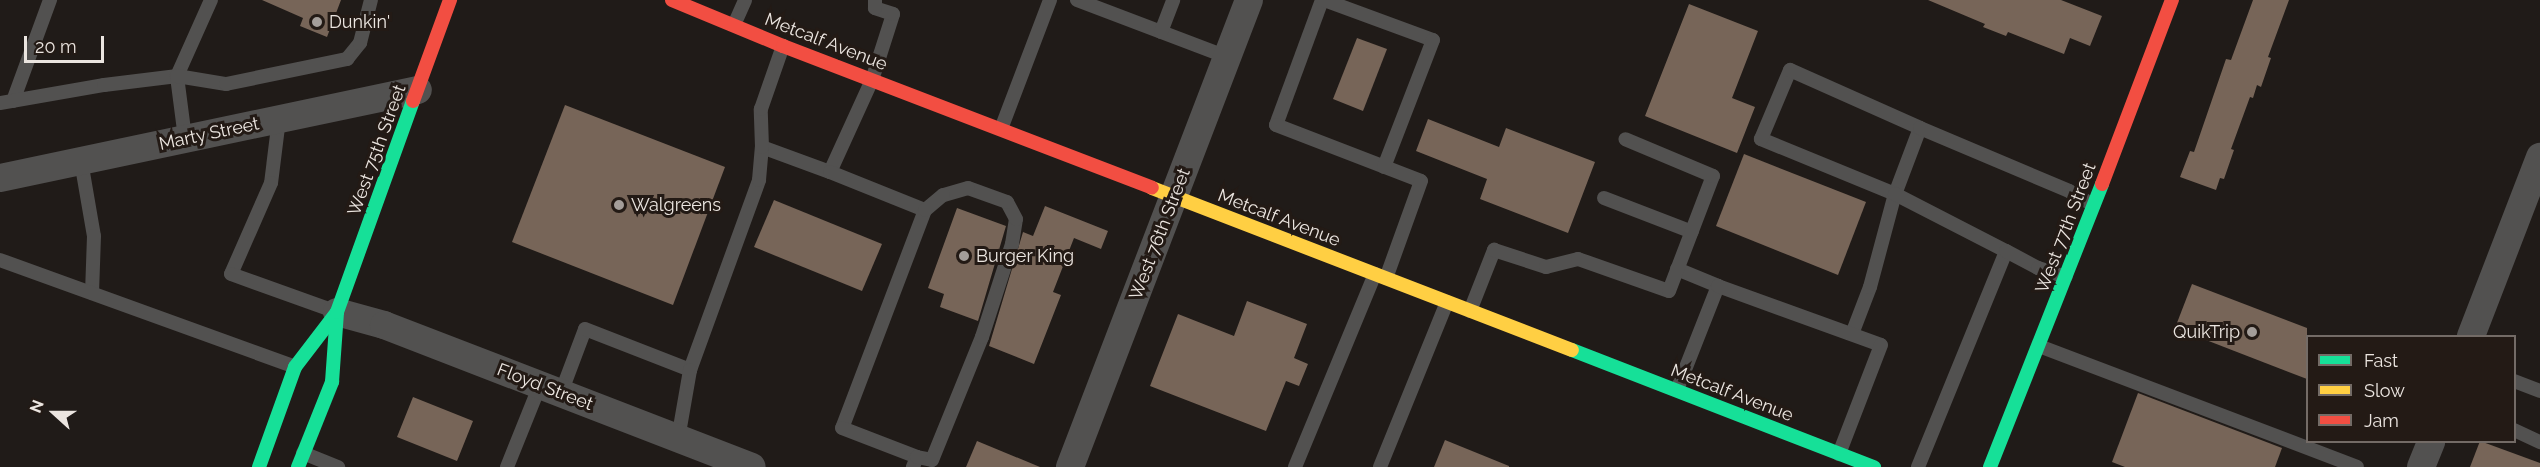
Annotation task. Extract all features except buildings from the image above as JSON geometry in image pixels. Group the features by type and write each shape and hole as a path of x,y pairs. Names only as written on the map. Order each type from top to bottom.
{"main road":[{"name":"West 75th Street","path":"298,467 332,382 338,312 450,0"},
{"name":"Metcalf Avenue","path":"672,0 783,46 1874,467"},
{"name":"West 77th Street","path":"1990,467 2066,277 2172,0"},
{"name":"West 75th Street","path":"259,467 295,367 338,312"}],"street":[{"name":"West 76th Street","path":"1070,467 1249,0"},
{"name":"Marty Street","path":"0,178 417,90"},
{"path":"2471,335 2540,157"},
{"name":"Floyd Street","path":"338,312 384,325 748,466"},
{"path":"2421,467 2430,443"}],"lane":[{"path":"7,102 50,0"},
{"path":"185,138 177,76 211,0"},
{"path":"7,102 104,85 177,76 226,84 347,59 360,43 371,0"},
{"path":"734,25 745,0"},
{"path":"830,172 872,80 893,14 875,8 874,0"},
{"path":"1001,129 1050,0"},
{"path":"1077,0 1227,57"},
{"path":"1161,32 1173,0"},
{"path":"1295,467 1421,181 1384,167 1276,126 1323,0 1434,40 1384,167"},
{"path":"678,439 690,370 759,180 762,147 761,109 783,46"},
{"path":"2066,277 2038,268 1895,194 1761,139 1790,70 2069,191 2094,205"},
{"path":"279,119 271,183 231,274 338,312"},
{"path":"1852,334 1870,287 1895,194 1920,128"},
{"path":"1470,311 1494,250 1546,267 1578,259 1669,291 1713,176 1625,139"},
{"path":"762,147 925,210"},
{"path":"81,161 94,236 92,293"},
{"path":"968,188 1007,202 1016,219 1012,244 981,337 932,460 915,462 842,428 925,210 943,195 968,188"},
{"path":"1604,198 1692,232"},
{"path":"1918,467 2006,251"},
{"path":"0,260 295,367"},
{"path":"1677,269 1881,345 1839,454"},
{"path":"1677,390 1718,286"},
{"path":"1380,467 1447,302"},
{"path":"507,467 585,329 690,370"},
{"path":"2039,346 2357,467"},
{"path":"2516,382 2540,391"},
{"path":"2516,431 2540,442"},
{"path":"303,453 338,467"}],"traffic: fast":[{"path":"298,467 332,382 337,312 413,101"},
{"path":"1990,467 2102,184"},
{"path":"259,467 295,367 337,312"},
{"path":"1572,350 1874,467"}],"traffic: slow":[{"path":"1152,188 1572,350"}],"traffic: jam":[{"path":"413,101 450,0"},
{"path":"672,0 783,46 1152,188"},
{"path":"2102,184 2172,0"}],"place":[{"name":"Dunkin'","path":"317,22"},
{"name":"Walgreens","path":"619,205"},
{"name":"Burger King","path":"964,256"},
{"name":"QuikTrip","path":"2252,332"}]}
